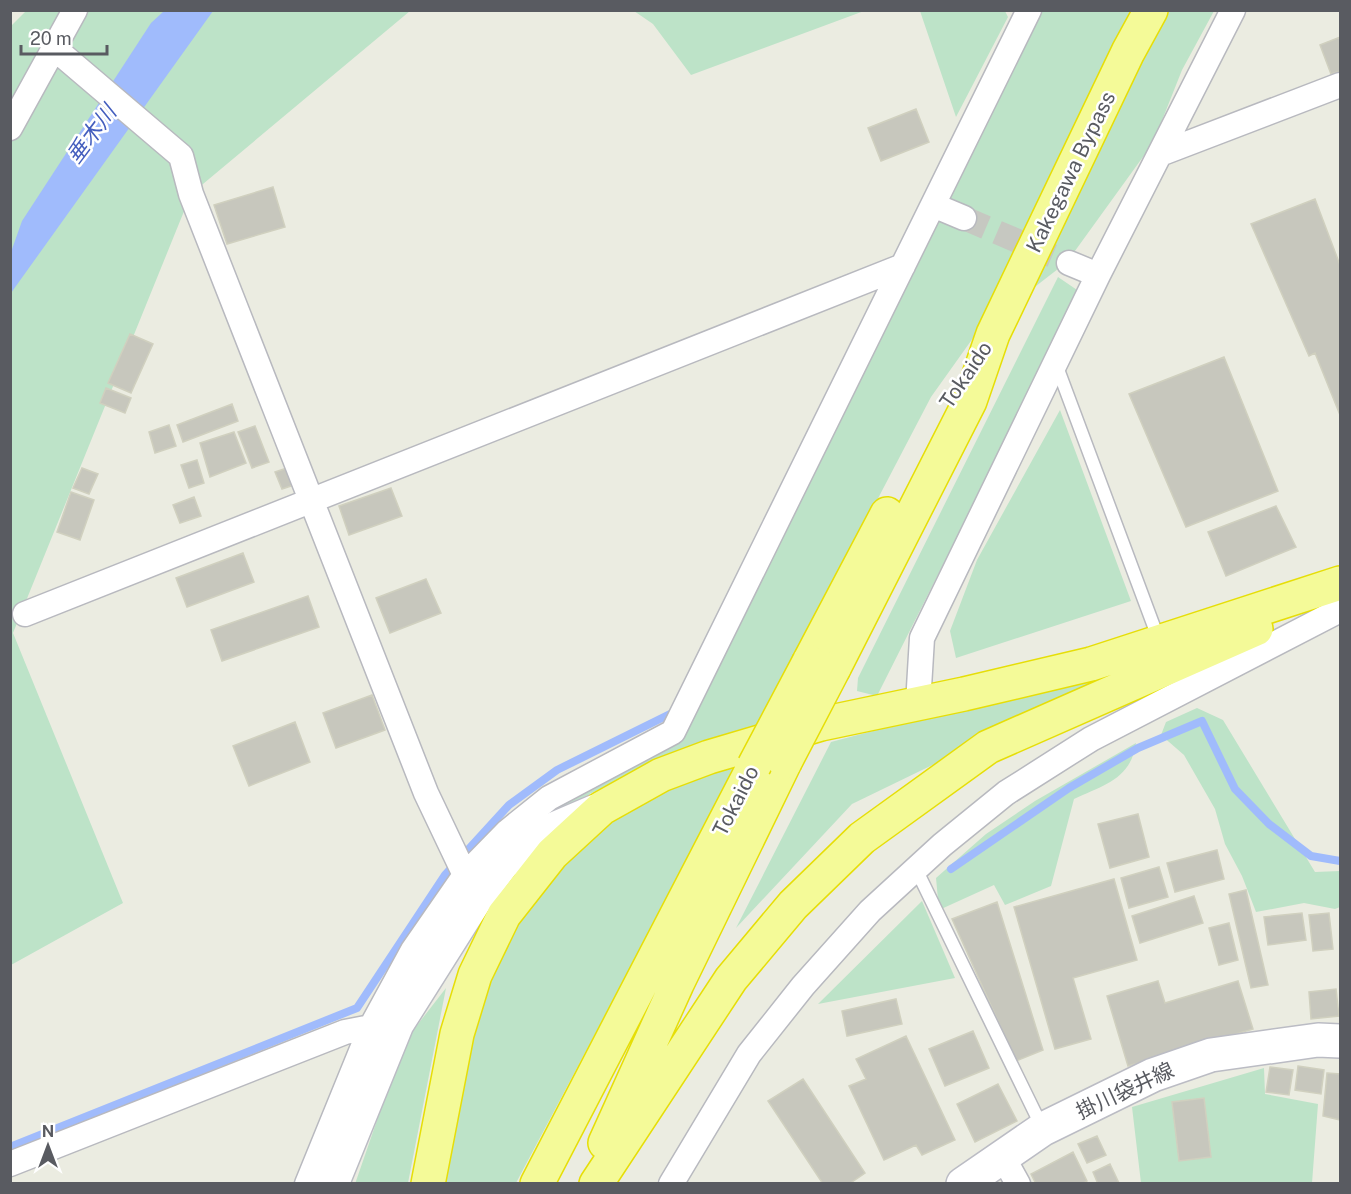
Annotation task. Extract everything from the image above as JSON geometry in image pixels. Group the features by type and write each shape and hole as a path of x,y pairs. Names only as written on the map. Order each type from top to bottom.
{"highway":[{"name":"Kakegawa Bypass","path":"993,334 1128,52 1151,10"},
{"name":"Tokaido","path":"537,1184 770,764 822,665 970,402 993,334"},
{"path":"428,1184 457,1034 475,975 504,915 552,854 602,808 661,775 709,758 821,724 1091,664 1341,583"},
{"path":"596,1184 731,980 793,905 862,838 988,747 1341,592"},
{"name":"Tokaido","path":"586,1184 677,984 770,764"}],"main road":[{"path":"332,1184 397,1024 474,902 504,863 540,836 602,808"},
{"name":"掛川袋井線","path":"963,1184 1011,1170 1043,1129 1153,1074 1211,1056 1318,1040 1341,1041"}],"street":[{"path":"10,128 75,10"},
{"path":"307,1184 371,1026 412,950 465,875 508,831 549,798 673,732 1029,10"},
{"path":"918,704 922,638 1098,275 1233,10"},
{"path":"54,48 181,156 191,194 426,793 465,875"},
{"path":"1160,154 1341,85"},
{"path":"933,205 964,218"},
{"path":"1069,263 1098,275"},
{"path":"25,614 903,266"},
{"path":"671,1184 749,1054 803,986 870,911 916,869 1005,793 1091,739 1341,610"},
{"path":"10,1164 345,1032 371,1026"}],"lane":[{"path":"1055,363 1160,641"},
{"path":"916,869 1043,1129"}],"green space":[{"path":"27,10 410,11 191,194 13,633 123,903 11,965 11,26"},
{"path":"634,11 864,11 691,75 653,24"},
{"path":"920,11 1005,11 1008,17 956,117"},
{"path":"1040,11 1214,11 1182,70 1153,143 1067,262 978,331 931,397 758,728 634,772 541,818 558,805 680,739"},
{"path":"1058,277 1080,292 877,696 857,691 858,678"},
{"path":"1060,410 1131,601 956,658 950,631 977,560"},
{"path":"1155,657 852,804 736,928 831,742"},
{"path":"1197,708 1223,720 1315,872 1340,871 1340,907 1335,909 1304,903 1256,912 1242,876 1225,844 1215,809 1184,755 1161,735 1166,722"},
{"path":"1136,743 1133,755 1122,773 1105,785 1074,799 1051,886 1005,905 994,885 939,910 936,878 986,834 1035,801"},
{"path":"737,766 516,1183 441,1184 469,1056 490,981 519,921 538,894 585,844 639,804 676,785"},
{"path":"922,901 955,978 818,1004"},
{"path":"446,988 408,1183 355,1184 404,1042"},
{"path":"1264,1068 1265,1094 1318,1104 1312,1183 1141,1183 1132,1107"}],"water":[{"name":"垂木川","path":"164,11 213,11 11,293 11,252 22,221 151,23"}],"building":[{"path":"1340,37 1340,71 1331,74 1320,45"},
{"path":"916,109 929,142 881,161 868,128"},
{"path":"273,187 285,227 227,244 214,205"},
{"path":"1315,199 1340,265 1340,415 1315,353 1309,356 1251,224"},
{"path":"130,334 153,344 131,393 108,383"},
{"path":"1224,357 1278,491 1186,527 1129,394"},
{"path":"106,388 131,398 125,413 100,403"},
{"path":"232,404 238,421 183,442 177,425"},
{"path":"169,425 176,446 155,453 149,432"},
{"path":"255,426 269,462 252,468 238,432"},
{"path":"234,432 246,463 210,477 200,443"},
{"path":"197,460 204,483 189,488 181,465"},
{"path":"82,468 98,474 89,494 73,488"},
{"path":"287,468 294,485 282,489 275,472"},
{"path":"391,488 402,516 349,535 339,506"},
{"path":"71,492 94,500 80,540 57,532"},
{"path":"194,497 201,516 180,523 173,505"},
{"path":"1276,506 1296,547 1226,576 1208,532"},
{"path":"243,553 254,582 187,607 176,578"},
{"path":"426,579 441,613 390,633 376,598"},
{"path":"308,596 319,627 222,661 211,630"},
{"path":"372,695 385,730 336,748 323,713"},
{"path":"295,722 310,762 249,786 233,746"},
{"path":"1138,814 1149,857 1110,868 1098,824"},
{"path":"1217,850 1224,879 1175,892 1167,863"},
{"path":"1159,867 1168,897 1129,908 1121,878"},
{"path":"1114,879 1137,960 1073,978 1091,1039 1055,1049 1014,907"},
{"path":"1246,890 1268,985 1251,988 1229,894"},
{"path":"1194,896 1203,923 1140,943 1132,916"},
{"path":"997,902 1043,1050 1016,1061 952,919"},
{"path":"1302,913 1306,940 1268,945 1264,917"},
{"path":"1329,913 1333,949 1313,951 1309,915"},
{"path":"1229,923 1238,960 1219,965 1209,928"},
{"path":"1158,981 1165,1003 1238,981 1253,1029 1128,1066 1107,996"},
{"path":"1336,989 1339,1016 1311,1019 1309,992"},
{"path":"896,999 902,1024 847,1036 842,1011"},
{"path":"973,1031 989,1068 945,1086 929,1049"},
{"path":"906,1036 955,1140 922,1155 916,1145 884,1160 849,1086 866,1079 856,1059"},
{"path":"1298,1066 1324,1070 1321,1094 1295,1090"},
{"path":"1270,1067 1293,1070 1289,1095 1266,1092"},
{"path":"1327,1073 1340,1074 1340,1120 1323,1116"},
{"path":"803,1079 865,1173 849,1184 823,1184 768,1101"},
{"path":"998,1084 1017,1121 975,1142 957,1104"},
{"path":"1204,1098 1211,1157 1179,1161 1172,1102"},
{"path":"1097,1136 1106,1155 1087,1163 1078,1144"},
{"path":"1073,1152 1087,1181 1082,1184 1036,1184 1031,1174"},
{"path":"1110,1164 1119,1183 1098,1184 1093,1172"}],"waterway":[{"path":"10,1147 357,1008 445,875 509,805 557,770 670,714"},
{"path":"951,869 1069,788 1138,748 1202,721 1235,789 1269,824 1311,856 1340,861"}],"tunnel":[{"path":"964,218 1069,263"}]}
